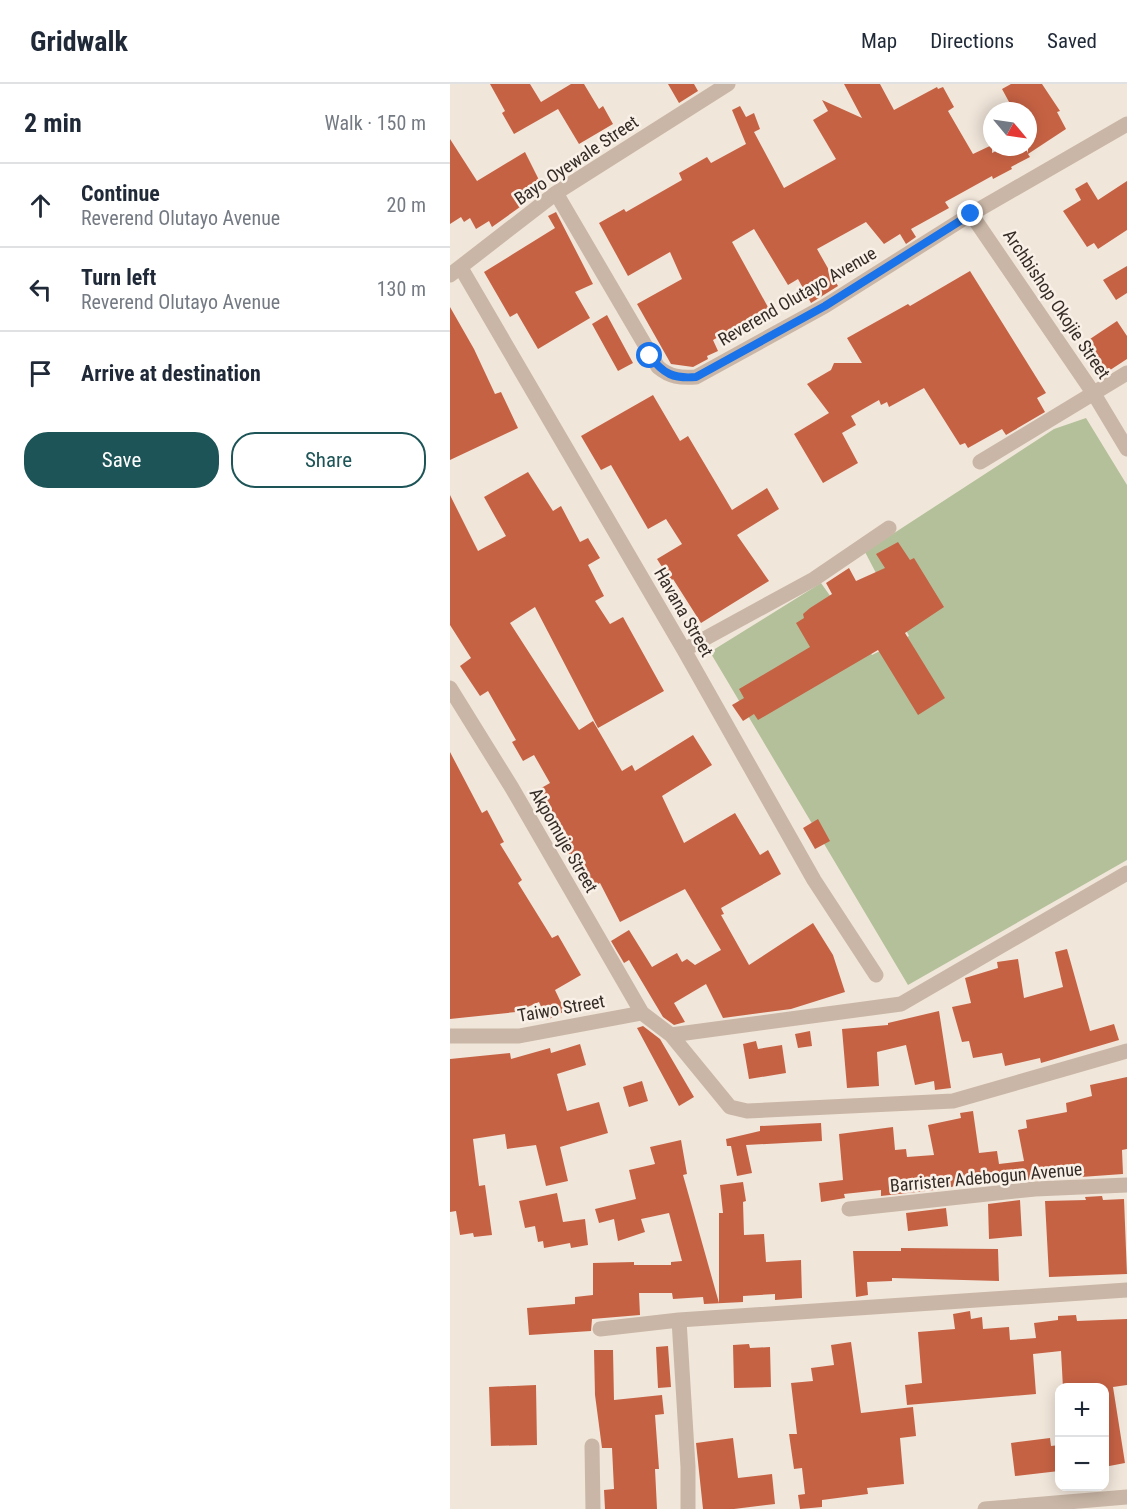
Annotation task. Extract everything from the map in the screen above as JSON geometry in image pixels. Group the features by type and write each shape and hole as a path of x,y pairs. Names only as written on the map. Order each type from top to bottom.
{"street":[{"name":"Bayo Oyewale Street","path":"456,272 556,193 728,84"},
{"name":"Reverend Olutayo Avenue","path":"556,193 650,356 666,374 679,378 696,377 825,306 971,214 1127,124"},
{"name":"Archbishop Okojie Street","path":"971,214 1095,394 1127,449"},
{"name":"Havana Street","path":"456,272 684,650 814,880 876,975"},
{"path":"980,462 1127,373"},
{"path":"684,650 814,579 889,528"},
{"name":"Akpomuje Street","path":"450,688 512,789 642,1013"},
{"path":"671,1035 901,1004 1127,873"},
{"path":"642,1013 671,1035 730,1107 747,1112 953,1101 1127,1051"},
{"name":"Taiwo Street","path":"450,1036 519,1036 642,1013"},
{"name":"Barrister Adebogun Avenue","path":"849,1209 1035,1189 1127,1185"},
{"path":"600,1329 679,1320 1127,1290"},
{"path":"679,1320 688,1467 688,1509"},
{"path":"591,1446 593,1509"},
{"path":"985,1509 1127,1497"}],"green space":[{"path":"1086,418 1127,485 1127,860 908,985 710,652 821,583 872,655 909,636 865,552 1054,429"}],"building":[{"path":"490,84 530,84 541,102 571,84 584,84 599,109 603,106 613,124 579,144 558,109 514,134 502,113 505,111"},
{"path":"668,84 694,84 698,91 679,103"},
{"path":"844,84 880,84 894,110 937,87 938,89 943,87 954,107 948,111 973,154 983,149 983,156 1030,157 1011,167 1012,169 993,179 992,176 945,202 949,208 911,229 916,237 906,244 900,234 884,244 866,222 817,249 838,286 811,303 798,279 788,285 754,229 732,242 769,309 713,340 718,351 707,356 708,359 693,367 671,364 637,304 682,279 670,252 628,276 599,223 624,209 626,212 682,180 679,173 707,157 711,163 746,144 732,110 740,106 746,117 754,113 760,129 754,132 784,188 836,159 813,120 828,111 822,100 862,118"},
{"path":"1011,84 1042,84 1060,111 1057,112 1066,129 1037,148 1037,102 1009,102 1002,89"},
{"path":"450,139 477,181 525,152 544,190 492,227 489,221 476,229 470,218 464,222 461,217 450,224"},
{"path":"1127,181 1127,230 1098,249 1094,243 1087,247 1063,211 1081,200 1075,189 1087,182 1098,200"},
{"path":"556,212 593,284 575,292 590,318 538,349 517,313 510,317 484,272 555,228 548,216"},
{"path":"1127,266 1127,293 1116,300 1103,280"},
{"path":"970,271 1046,393 1037,398 1045,412 1006,435 1002,429 968,448 965,443 960,445 924,388 889,407 887,402 881,405 879,400 851,416 856,425 842,433 858,463 823,483 794,434 829,413 807,384 831,370 834,363 862,363 847,338 908,304 910,306"},
{"path":"450,307 474,349 495,394 501,392 518,428 450,460"},
{"path":"607,315 633,363 618,371 592,324"},
{"path":"1117,321 1127,336 1127,359 1104,374 1099,366 1096,368 1086,353 1089,351 1084,343"},
{"path":"653,395 680,441 688,436 732,510 767,488 779,509 737,535 769,581 701,623 673,579 671,581 657,559 682,544 666,519 648,529 611,465 601,470 581,436"},
{"path":"528,472 553,511 561,506 580,542 588,538 600,558 588,565 604,596 595,601 610,624 623,617 664,691 598,728 535,607 510,623 579,730 593,721 622,771 632,765 635,771 693,735 712,765 662,796 684,843 735,813 760,855 768,850 781,874 721,908 724,914 721,915 749,965 813,923 833,955 845,992 791,1009 723,1018 706,984 674,1003 685,1022 674,1025 663,1017 629,960 624,963 611,941 629,930 652,967 677,953 682,962 687,959 695,965 721,950 685,889 620,922 600,883 588,890 536,791 550,783 534,755 523,761 512,742 516,740 488,691 480,696 460,666 471,658 450,625 450,495 478,551 506,536 484,497"},
{"path":"898,542 910,560 914,558 944,607 905,633 945,698 918,715 878,650 758,720 754,714 743,721 732,705 744,698 739,689 810,647 796,623 804,618 803,614 810,608 832,594 826,583 849,568 856,581 885,568 876,554"},
{"path":"450,752 482,813 487,810 504,842 500,844 522,880 518,883 552,938 558,935 581,975 555,990 565,1011 547,1020 539,1002 516,1012 450,1019"},
{"path":"818,819 830,841 815,849 803,828"},
{"path":"1067,949 1090,1031 1114,1024 1119,1040 1041,1063 1040,1058 1005,1066 1002,1053 973,1058 969,1041 962,1042 952,1007 971,1003 965,978 998,968 997,962 1018,959 1024,998 1063,987 1055,952"},
{"path":"939,1011 951,1088 935,1090 934,1081 915,1085 906,1045 877,1052 879,1086 847,1088 842,1029 888,1025 888,1023"},
{"path":"643,1026 660,1039 694,1097 679,1106 637,1028"},
{"path":"810,1031 812,1046 798,1048 795,1034"},
{"path":"756,1041 758,1049 782,1045 786,1073 749,1079 743,1044"},
{"path":"580,1044 586,1065 557,1074 567,1111 599,1102 608,1133 560,1147 568,1181 546,1186 536,1145 507,1149 505,1134 473,1139 479,1186 485,1185 492,1235 474,1237 473,1233 460,1235 456,1211 450,1212 450,1059 510,1053 511,1059 550,1048 551,1053"},
{"path":"1127,1077 1127,1149 1122,1150 1123,1174 1081,1177 1079,1168 1036,1179 973,1186 972,1182 943,1189 881,1196 881,1190 844,1194 845,1198 821,1202 819,1183 843,1180 839,1134 893,1127 895,1150 906,1149 907,1157 934,1155 928,1125 961,1118 960,1113 973,1111 979,1153 997,1151 999,1164 1024,1161 1018,1130 1027,1128 1026,1120 1067,1112 1066,1103 1092,1096 1090,1085"},
{"path":"642,1081 648,1101 629,1107 623,1087"},
{"path":"821,1123 822,1141 746,1145 752,1173 737,1176 731,1146 727,1146 726,1139 760,1131 760,1126"},
{"path":"681,1140 687,1174 683,1175 719,1303 719,1213 723,1213 720,1185 743,1182 746,1201 743,1202 744,1235 764,1234 766,1262 801,1260 802,1298 775,1300 775,1294 743,1296 743,1302 704,1304 703,1297 673,1299 672,1293 639,1293 640,1315 592,1319 591,1331 529,1335 527,1308 575,1304 575,1297 593,1295 593,1263 634,1262 634,1265 671,1265 671,1262 682,1261 669,1213 641,1219 645,1232 618,1241 614,1219 599,1223 595,1209 636,1199 629,1170 655,1164 650,1147"},
{"path":"557,1193 563,1222 585,1219 588,1245 571,1248 570,1243 544,1248 543,1241 538,1242 535,1226 525,1228 519,1201"},
{"path":"1102,1196 1103,1200 1124,1199 1127,1274 1049,1277 1045,1201 1086,1200 1085,1197"},
{"path":"1020,1200 1022,1236 989,1239 988,1204"},
{"path":"946,1208 948,1226 908,1231 906,1213"},
{"path":"901,1248 998,1249 999,1281 892,1278 892,1281 867,1282 868,1295 856,1297 853,1251 901,1251"},
{"path":"970,1311 971,1319 982,1317 983,1329 1009,1327 1010,1340 1036,1338 1034,1323 1058,1320 1058,1316 1076,1315 1077,1321 1127,1319 1127,1385 1113,1387 1125,1463 1109,1466 1109,1383 1063,1383 1061,1351 1033,1354 1036,1394 907,1405 905,1385 922,1383 918,1332 955,1329 953,1314"},
{"path":"851,1342 861,1413 913,1407 916,1436 900,1438 904,1484 867,1488 868,1494 822,1500 822,1507 800,1509 798,1495 805,1494 802,1468 794,1469 789,1434 797,1434 791,1383 813,1381 811,1368 834,1365 831,1345"},
{"path":"749,1344 750,1348 770,1347 771,1387 734,1388 733,1345"},
{"path":"668,1346 671,1387 658,1388 656,1347"},
{"path":"594,1350 613,1350 614,1400 662,1395 664,1414 655,1415 659,1469 655,1469 657,1509 605,1509 604,1490 614,1489 612,1448 602,1448 595,1395"},
{"path":"536,1385 537,1445 491,1446 489,1387"},
{"path":"733,1438 738,1478 772,1474 775,1504 734,1509 703,1509 696,1443"},
{"path":"1050,1438 1051,1446 1055,1446 1055,1471 1015,1476 1011,1443"}],"route":[{"path":"650,356 666,374 679,378 696,377 825,306 971,214"}]}
